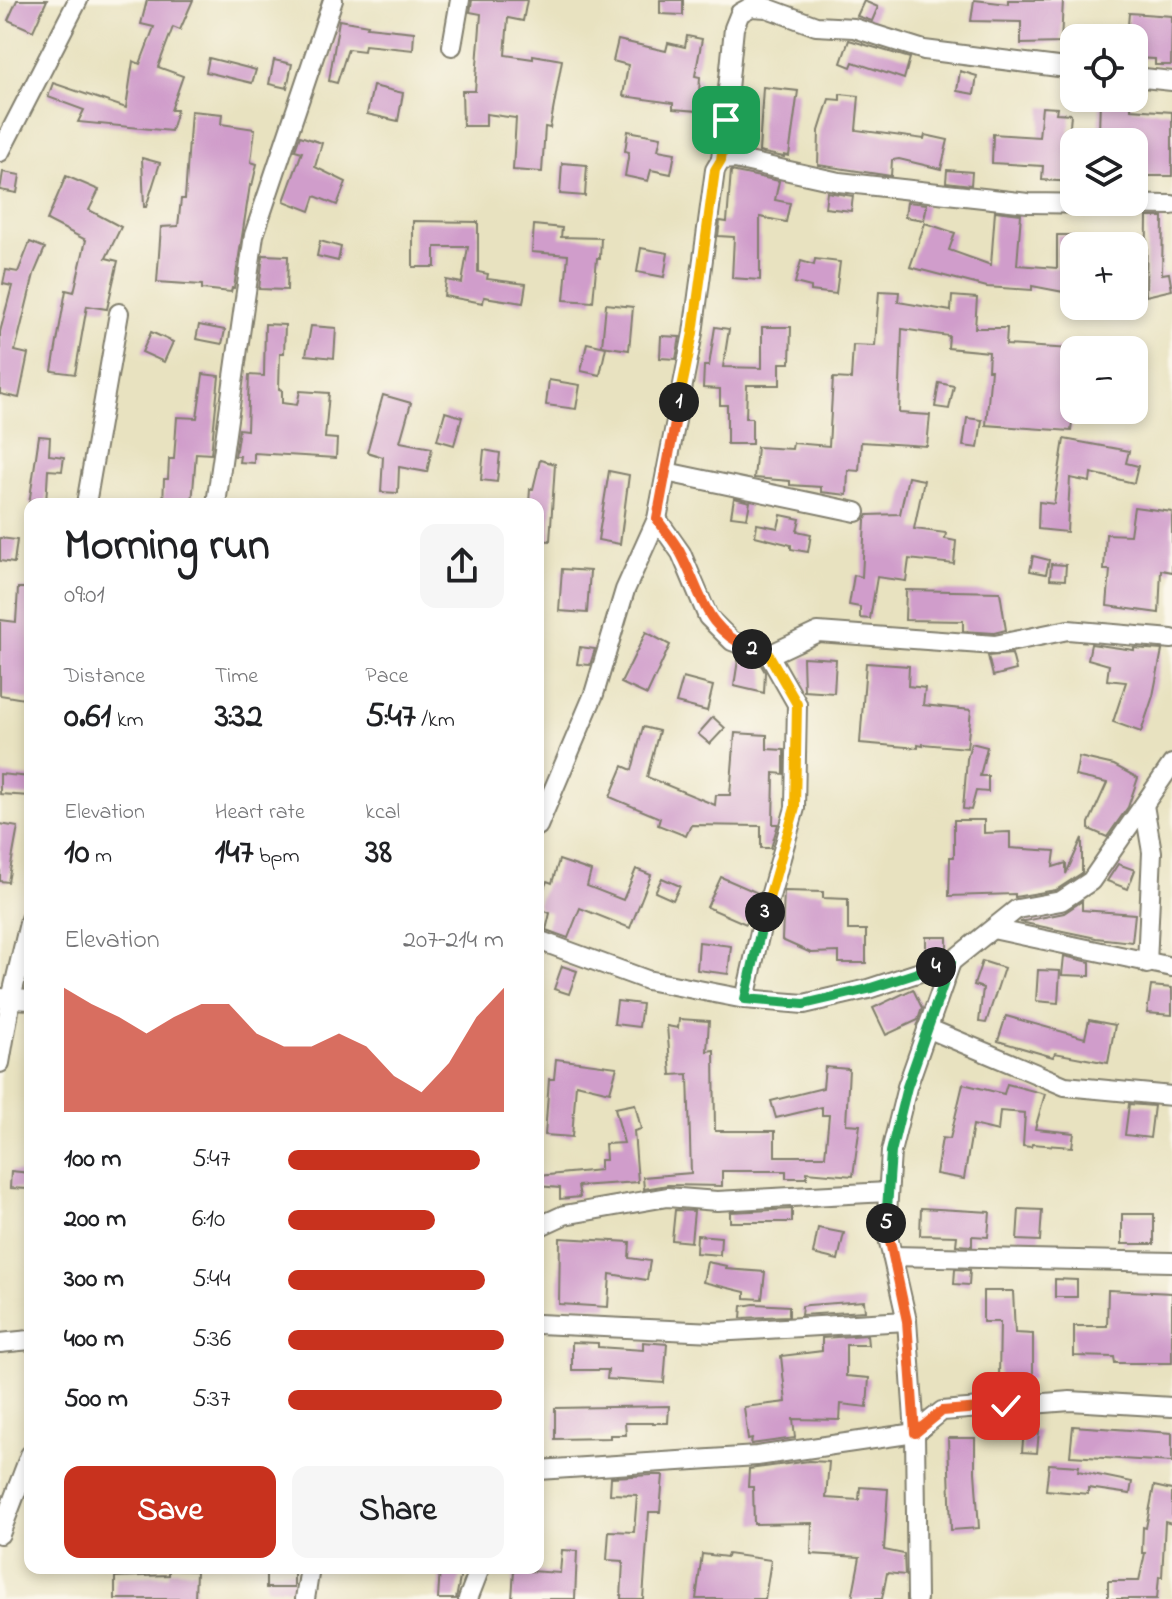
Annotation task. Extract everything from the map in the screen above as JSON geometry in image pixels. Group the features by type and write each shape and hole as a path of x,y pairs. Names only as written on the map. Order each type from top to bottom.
{"street":[{"path":"0,152 78,0"},
{"path":"217,498 254,235 333,0"},
{"path":"452,46 460,0"},
{"path":"544,812 594,694 625,590 657,519 693,333 715,170 721,160 734,28 740,13 752,4 816,26 854,28 924,50 1060,67"},
{"path":"1148,78 1172,81"},
{"path":"721,160 735,159 839,182 1028,203 1172,205"},
{"path":"87,498 119,313"},
{"path":"666,472 856,512"},
{"path":"657,519 681,553 708,617 732,641 769,655 797,704 795,808 760,932 745,999"},
{"path":"769,655 818,632 995,645 1068,630 1172,639"},
{"path":"544,942 647,980 745,999 804,1004 868,989 951,962 1017,909 1061,901 1091,881 1172,764"},
{"path":"1144,805 1152,852 1147,964"},
{"path":"993,929 1172,967"},
{"path":"0,1063 5,998 24,938"},
{"path":"917,1599 915,1433 907,1321 886,1229 891,1152 907,1087 951,962"},
{"path":"927,1028 1065,1086 1172,1096"},
{"path":"544,1224 564,1215 667,1197 717,1201 888,1192"},
{"path":"892,1256 1172,1262"},
{"path":"544,1324 714,1332 907,1321"},
{"path":"0,1343 24,1341"},
{"path":"544,1470 757,1456 915,1433 942,1411 1070,1401 1172,1407"},
{"path":"0,1534 24,1471"},
{"path":"305,1599 309,1574"},
{"path":"468,1599 478,1574"}],"building":[{"path":"17,0 47,0 33,31 8,20"},
{"path":"147,0 193,0 180,30 173,27 158,67 183,76 171,110 177,110 171,131 78,122 84,110 48,97 53,83 126,108 133,61 140,64 154,27 141,24"},
{"path":"472,0 527,0 523,21 508,18 505,55 533,59 533,55 562,60 550,128 545,127 542,172 513,170 516,118 486,114 486,126 463,126 462,91 475,91 481,14 470,12"},
{"path":"660,0 683,0 683,15 660,14"},
{"path":"974,0 1008,4 1008,0 1063,0 1060,43 1021,44 1021,22 971,21"},
{"path":"864,1 878,7 872,21 857,16"},
{"path":"1129,13 1172,16 1171,65 1155,65 1155,59 1148,59 1148,24 1128,24"},
{"path":"339,20 367,27 414,32 413,50 365,45 364,51 348,49 337,83 329,81"},
{"path":"687,36 702,39 695,76 700,77 698,111 673,109 673,103 623,96 628,65 613,61 618,40 666,51 668,43 685,47"},
{"path":"849,40 910,58 904,79 853,62 851,67 841,63"},
{"path":"209,58 256,70 252,83 206,72"},
{"path":"274,60 292,64 287,88 269,84"},
{"path":"960,71 977,76 974,94 957,91"},
{"path":"373,86 403,93 398,121 367,114"},
{"path":"763,87 798,91 789,156 759,152"},
{"path":"840,94 859,96 856,130 924,139 925,135 948,140 941,169 899,159 892,160 891,176 818,165 819,131 829,99 840,100"},
{"path":"1042,107 1057,108 1056,113 1071,114 1070,128 1060,128 1060,181 1042,180 1043,166 992,163 993,134 1039,137"},
{"path":"191,111 222,114 221,124 255,129 251,162 257,164 250,185 231,292 202,289 202,285 157,282 161,227 178,226 181,199 185,199"},
{"path":"1100,112 1172,112 1172,176 1148,176 1148,128 1099,128"},
{"path":"628,131 661,137 658,150 675,153 671,174 651,170 648,181 625,176"},
{"path":"300,136 322,143 315,167 346,182 337,205 315,196 310,211 284,201 302,152 295,150"},
{"path":"142,158 160,163 146,207 144,207"},
{"path":"562,163 587,165 585,196 560,194"},
{"path":"947,170 972,172 971,185 946,182"},
{"path":"731,171 779,181 775,200 790,203 786,222 760,217 760,280 732,278 734,237 718,236 720,221 727,222"},
{"path":"3,172 20,175 17,193 0,190"},
{"path":"66,176 99,190 89,210 121,227 106,258 118,261 107,309 87,306 75,374 52,371 66,290 74,292 86,240 47,220"},
{"path":"827,192 853,196 851,211 825,208"},
{"path":"907,202 927,204 924,220 905,217"},
{"path":"995,211 1021,214 1017,265 1057,268 1057,235 1060,235 1060,291 1032,286 1032,290 987,287 910,267 925,223 955,233 949,250 991,265"},
{"path":"1147,217 1163,217 1162,274 1169,273 1172,290 1148,296 1148,232"},
{"path":"413,221 478,222 478,272 488,274 487,279 526,284 523,303 484,297 483,303 444,296 446,280 462,283 468,247 435,247 435,267 413,267"},
{"path":"534,225 562,228 561,237 601,238 593,302 564,300 568,255 532,252"},
{"path":"320,241 341,247 338,261 317,256"},
{"path":"30,242 45,248 34,274 15,351 28,354 19,398 0,394 0,332 12,286 3,284 6,270 18,272"},
{"path":"641,248 668,253 664,277 637,272"},
{"path":"263,255 288,256 287,290 259,289"},
{"path":"815,259 840,262 836,294 811,291 811,287 795,283 801,261 814,265"},
{"path":"879,291 899,292 898,302 951,311 952,296 977,298 975,328 1007,328 1006,345 1060,348 1060,424 1072,424 1071,431 986,425 991,370 988,370 989,352 948,348 949,336 902,329 899,413 930,415 927,446 861,442 859,471 848,470 847,495 821,492 821,487 790,485 790,481 754,478 757,447 792,449 793,443 829,446 833,378 851,379 853,345 875,346"},
{"path":"606,304 633,307 629,350 602,346"},
{"path":"265,324 285,325 284,353 280,353 279,389 282,390 282,403 297,405 300,391 329,393 325,438 337,439 336,458 254,453 254,463 239,462 240,456 235,456 239,429 247,430 249,375 264,376"},
{"path":"199,325 225,330 222,344 196,339"},
{"path":"311,326 336,328 334,358 306,355"},
{"path":"715,327 729,329 723,367 762,368 762,327 791,327 790,363 780,363 780,385 747,385 746,418 752,418 752,444 727,444 727,405 720,405 720,389 703,388 704,366 709,366"},
{"path":"151,332 173,342 164,362 142,352"},
{"path":"661,336 680,337 676,359 660,358"},
{"path":"587,343 606,347 600,375 581,371"},
{"path":"203,374 219,376 211,454 196,453 192,498 163,498 169,459 174,459 177,417 197,418"},
{"path":"549,380 580,385 576,409 546,405"},
{"path":"939,383 954,386 949,409 935,407"},
{"path":"383,395 411,403 400,442 432,448 427,472 399,467 398,493 381,492 383,457 367,452"},
{"path":"445,412 462,417 454,445 437,440"},
{"path":"967,418 982,420 978,448 963,446"},
{"path":"39,436 50,437 49,455 64,457 62,471 48,470 46,498 30,498"},
{"path":"1064,439 1129,451 1126,463 1138,466 1134,483 1091,473 1090,482 1070,478 1067,532 1038,529 1039,502 1054,504"},
{"path":"484,450 500,453 497,482 481,480"},
{"path":"540,460 555,464 550,541 544,540 544,498 529,498 530,489 533,489"},
{"path":"609,471 629,475 620,544 598,540"},
{"path":"908,477 924,480 914,529 946,533 945,539 956,541 954,564 909,559 906,581 877,577 870,619 860,618 860,607 849,605 854,575 862,577 865,520 868,515 900,514"},
{"path":"734,498 750,502 747,518 731,516"},
{"path":"1134,507 1172,512 1172,572 1161,570 1159,613 1107,606 1110,570 1104,570 1106,534 1130,535"},
{"path":"781,515 800,519 797,531 811,534 808,552 755,536 757,524 778,528"},
{"path":"0,538 17,540 14,563 0,561"},
{"path":"1033,556 1049,560 1046,574 1030,571"},
{"path":"1051,564 1066,565 1065,580 1050,579"},
{"path":"562,569 590,571 587,613 559,611"},
{"path":"18,588 24,588 24,699 0,695 0,620 16,622"},
{"path":"906,590 1000,592 1006,630 994,633 963,631 963,621 905,620"},
{"path":"646,632 670,645 647,695 621,683"},
{"path":"1091,644 1162,650 1153,696 1141,732 1113,722 1126,682 1107,680 1109,665 1088,659"},
{"path":"580,647 595,649 590,665 577,664"},
{"path":"1012,654 1016,670 993,676 988,656"},
{"path":"803,657 836,659 834,693 804,691"},
{"path":"738,660 761,665 765,672 764,693 734,686"},
{"path":"866,663 909,666 908,686 925,688 923,705 971,710 967,748 860,743"},
{"path":"683,678 713,686 707,711 676,703"},
{"path":"713,717 725,728 710,744 698,734"},
{"path":"643,727 659,731 647,777 715,805 716,795 730,795 735,733 767,735 767,749 784,750 784,774 774,773 773,824 778,824 771,848 761,848 761,826 691,825 686,836 658,825 660,818 610,797 623,766 632,770"},
{"path":"971,743 987,747 980,776 988,776 988,792 976,791 971,810 963,809"},
{"path":"1079,757 1114,765 1138,778 1128,807 1107,837 1089,829 1089,823 1107,783 1075,776"},
{"path":"0,774 24,776 24,796 0,794"},
{"path":"954,820 984,820 984,833 1010,832 1010,848 1055,851 1053,867 1066,863 1066,874 1082,838 1082,873 1056,890 1015,897 1015,894 949,896 950,857 954,857"},
{"path":"0,824 18,827 8,882 0,881"},
{"path":"559,860 591,871 587,886 623,900 636,869 651,875 630,928 580,908 568,938 546,930 550,913 544,910 544,888 547,881 552,883"},
{"path":"1118,864 1135,870 1128,889 1107,881"},
{"path":"721,877 758,893 746,924 707,907"},
{"path":"662,878 680,886 673,900 655,892"},
{"path":"784,891 823,892 823,898 848,899 848,930 866,930 866,963 839,963 839,952 811,953 782,940"},
{"path":"1082,901 1082,910 1135,914 1132,942 1020,922 1064,913"},
{"path":"926,937 947,937 947,950 926,952"},
{"path":"699,942 731,946 728,974 697,970"},
{"path":"1064,956 1090,962 1090,976 1062,975"},
{"path":"982,961 1004,968 986,1023 979,1022 983,988 974,985"},
{"path":"562,966 577,971 569,994 554,989"},
{"path":"1038,970 1060,971 1058,1003 1036,1001"},
{"path":"1151,986 1172,988 1172,1015 1147,1013"},
{"path":"913,989 922,1008 918,1020 886,1035 873,1008"},
{"path":"617,1001 642,1004 639,1027 614,1024"},
{"path":"1006,1016 1085,1038 1089,1020 1115,1025 1108,1063 1055,1053 1053,1057 998,1041"},
{"path":"679,1019 709,1021 707,1051 714,1050 715,1131 775,1131 775,1156 825,1156 829,1115 822,1115 822,1107 776,1118 771,1101 823,1088 825,1067 849,1069 846,1124 860,1125 853,1176 807,1172 807,1178 786,1178 786,1171 722,1171 722,1186 668,1185 644,1189 643,1177 691,1173 688,1074 671,1075 667,1026 678,1028"},
{"path":"556,1059 617,1067 610,1092 576,1084 572,1137 545,1135 549,1079 554,1079"},
{"path":"963,1084 1004,1094 1007,1084 1045,1094 1035,1129 1074,1133 1072,1147 1023,1146 1025,1113 1000,1111 998,1131 973,1125 964,1179 936,1174 942,1138 950,1139"},
{"path":"635,1104 641,1129 634,1131 638,1182 578,1186 580,1197 560,1199 560,1188 544,1187 544,1175 600,1170 600,1160 606,1160 605,1144 624,1143 615,1108"},
{"path":"1129,1104 1154,1106 1150,1138 1125,1135"},
{"path":"11,1171 24,1172 24,1189 10,1188"},
{"path":"921,1208 990,1212 988,1237 972,1236 972,1246 956,1245 957,1236 920,1235"},
{"path":"792,1209 792,1222 730,1222 730,1212"},
{"path":"1019,1209 1042,1210 1040,1241 1017,1240"},
{"path":"675,1210 694,1211 691,1242 672,1240"},
{"path":"1122,1214 1154,1214 1154,1244 1122,1244"},
{"path":"818,1228 844,1233 838,1260 813,1254"},
{"path":"697,1235 721,1237 720,1255 696,1253"},
{"path":"560,1238 630,1242 629,1258 650,1261 647,1280 610,1274 608,1307 559,1304"},
{"path":"707,1262 727,1266 726,1269 765,1272 762,1299 745,1298 745,1292 703,1282"},
{"path":"955,1269 970,1270 969,1285 954,1284"},
{"path":"1055,1279 1077,1280 1077,1297 1055,1297"},
{"path":"1108,1290 1172,1293 1172,1363 1115,1363 1114,1357 1074,1356 1074,1326 1107,1326"},
{"path":"983,1291 1013,1291 1015,1333 1033,1334 1033,1380 999,1379 1000,1322 983,1322"},
{"path":"864,1301 865,1311 801,1315 802,1306"},
{"path":"742,1306 789,1306 789,1316 741,1318"},
{"path":"867,1335 868,1345 846,1345 846,1376 869,1378 867,1407 841,1404 840,1420 793,1419 795,1438 751,1444 744,1407 786,1402 781,1356 822,1351 822,1338"},
{"path":"572,1342 643,1350 643,1342 667,1344 664,1383 607,1379 608,1370 572,1370"},
{"path":"669,1406 668,1423 625,1423 626,1435 610,1435 610,1438 555,1439 555,1408"},
{"path":"1073,1426 1172,1433 1172,1462 1070,1456"},
{"path":"1024,1430 1039,1431 1037,1453 1022,1452"},
{"path":"948,1438 975,1438 979,1528 951,1530"},
{"path":"809,1461 829,1462 826,1498 859,1500 860,1487 888,1489 884,1550 904,1554 905,1575 887,1573 882,1599 852,1599 860,1557 811,1554 812,1523 754,1524 753,1487 748,1487 749,1469"},
{"path":"1049,1464 1079,1466 1078,1471 1132,1482 1130,1494 1088,1488 1088,1494 1046,1490"},
{"path":"663,1475 660,1512 649,1512 643,1599 621,1599 623,1561 607,1560 609,1531 634,1532 637,1495 610,1494 611,1477"},
{"path":"1154,1486 1172,1490 1172,1524 1165,1522 1162,1577 1159,1576 1157,1599 1108,1599 1108,1581 1139,1581 1145,1553 1142,1553 1143,1527 1146,1528"},
{"path":"562,1550 577,1551 575,1599 512,1599 514,1574 560,1573"},
{"path":"702,1554 771,1560 765,1599 696,1599"},
{"path":"196,1574 195,1599 115,1599 115,1577"},
{"path":"266,1574 294,1574 294,1588 266,1588"},
{"path":"440,1574 461,1574 456,1599 438,1599"}],"route":[{"path":"726,120 721,160 715,170 693,333 657,519 681,553 708,617 732,641 769,655 797,704 795,808 760,932 745,999 804,1004 868,989 951,962 907,1087 891,1152 886,1229 907,1321 915,1433 942,1411 1006,1406"}]}
